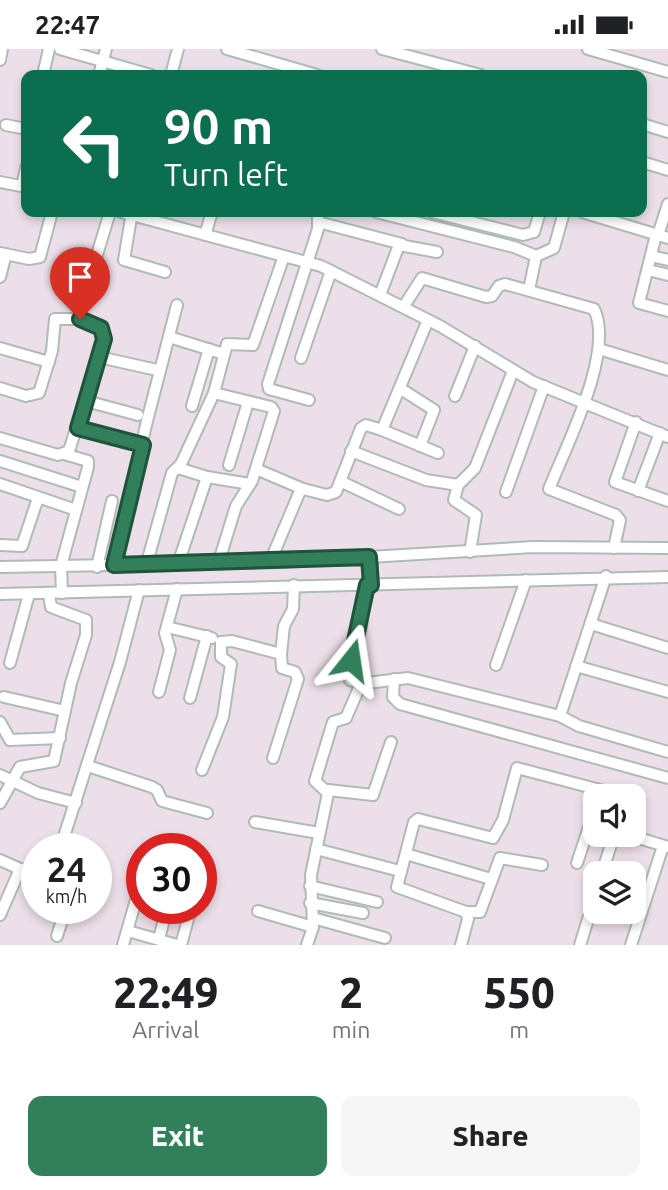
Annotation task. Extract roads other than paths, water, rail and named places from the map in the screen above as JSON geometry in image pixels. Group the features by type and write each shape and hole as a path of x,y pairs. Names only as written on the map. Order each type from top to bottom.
{"street":[{"path":"0,60 2,49"},
{"path":"44,70 49,49"},
{"path":"60,49 134,70"},
{"path":"100,70 106,49"},
{"path":"172,70 178,49"},
{"path":"227,49 299,70"},
{"path":"382,49 462,70"},
{"path":"588,49 668,72"},
{"path":"6,125 21,128"},
{"path":"647,126 668,132"},
{"path":"647,164 668,170"},
{"path":"0,182 21,186"},
{"path":"668,204 661,236 651,256 639,305 668,311"},
{"path":"0,277 3,253 29,259 40,257 51,217"},
{"path":"80,319 81,305 108,217"},
{"path":"128,217 124,260 165,272"},
{"path":"142,217 284,255 331,271 404,306 513,371 664,435 638,491"},
{"path":"205,235 210,217"},
{"path":"309,400 269,389 268,384 308,262 318,217 402,244 437,252"},
{"path":"397,217 536,256 554,248 563,217"},
{"path":"443,228 447,217"},
{"path":"460,217 529,235 534,232 538,217"},
{"path":"598,217 661,236"},
{"path":"380,295 397,247 402,244"},
{"path":"146,566 172,473 178,468 214,393 227,344 231,342 253,345 284,255"},
{"path":"529,291 536,256"},
{"path":"651,256 668,260"},
{"path":"648,269 668,275"},
{"path":"301,358 331,271"},
{"path":"404,306 422,278 486,297 492,296 501,284 594,309 599,349 597,368 550,489 619,518 614,548"},
{"path":"114,565 177,305"},
{"path":"0,389 26,396 39,393 49,362 55,319 80,319 97,325 104,332 78,428 69,451 64,454"},
{"path":"382,431 428,320"},
{"path":"169,337 224,354"},
{"path":"455,396 475,346"},
{"path":"0,348 49,362"},
{"path":"192,406 209,349"},
{"path":"599,349 668,370"},
{"path":"99,357 157,370"},
{"path":"470,552 476,515 454,500 458,485 475,468 513,371"},
{"path":"506,492 544,386"},
{"path":"401,389 434,410 420,446"},
{"path":"214,393 274,411 256,469 250,484 239,499 219,561"},
{"path":"86,401 138,415"},
{"path":"229,465 248,402"},
{"path":"636,422 614,480 668,501"},
{"path":"256,469 303,489 331,495 342,482 351,451 363,425 438,453"},
{"path":"78,428 143,445"},
{"path":"0,438 88,461 61,568 61,589"},
{"path":"351,451 426,480 458,485"},
{"path":"0,461 82,487"},
{"path":"178,468 207,477 250,484"},
{"path":"178,564 207,477"},
{"path":"342,482 399,509"},
{"path":"0,484 76,510"},
{"path":"270,562 303,489"},
{"path":"0,545 22,546 38,498"},
{"path":"97,566 111,501"},
{"path":"0,567 61,568 219,561 270,562 533,547 668,548"},
{"path":"371,558 370,582 349,680 359,684 408,678 560,716 579,726 668,752"},
{"path":"0,594 49,594 61,589 139,590 606,576 668,577"},
{"path":"560,716 606,576"},
{"path":"496,665 526,580"},
{"path":"273,758 298,679 295,672 282,668 281,654 284,626 293,609 295,585"},
{"path":"159,692 169,659 167,627 177,589"},
{"path":"66,833 139,590"},
{"path":"10,663 29,594"},
{"path":"0,803 20,767 54,761 88,624 86,620 51,607 49,594"},
{"path":"591,624 668,648"},
{"path":"167,627 207,636 225,644"},
{"path":"190,698 207,636"},
{"path":"225,644 226,640 232,641 281,654"},
{"path":"202,770 223,716 231,664 220,654 220,642 225,644"},
{"path":"576,666 668,692"},
{"path":"394,680 393,697 408,706 668,778"},
{"path":"359,684 346,718 333,722 315,783 328,790 373,795 391,743"},
{"path":"5,697 65,711"},
{"path":"0,722 10,740 60,738"},
{"path":"88,766 152,787 157,790 162,801 207,813"},
{"path":"542,865 502,857 498,860 480,912 466,912 398,889 396,881 414,822 418,819 488,838 497,835 517,768 583,788"},
{"path":"0,775 11,783 76,803"},
{"path":"307,945 313,922 310,886 328,790"},
{"path":"255,822 319,833"},
{"path":"631,945 666,847 646,841"},
{"path":"577,863 583,845"},
{"path":"316,849 400,871"},
{"path":"406,854 491,879"},
{"path":"0,860 20,869 0,913"},
{"path":"310,886 377,902"},
{"path":"310,903 363,913"},
{"path":"258,911 385,938"},
{"path":"461,945 468,919 466,912"},
{"path":"57,936 61,924"},
{"path":"123,945 130,924"},
{"path":"159,939 163,924"},
{"path":"128,931 179,945 186,924"},
{"path":"580,945 587,924"}]}
